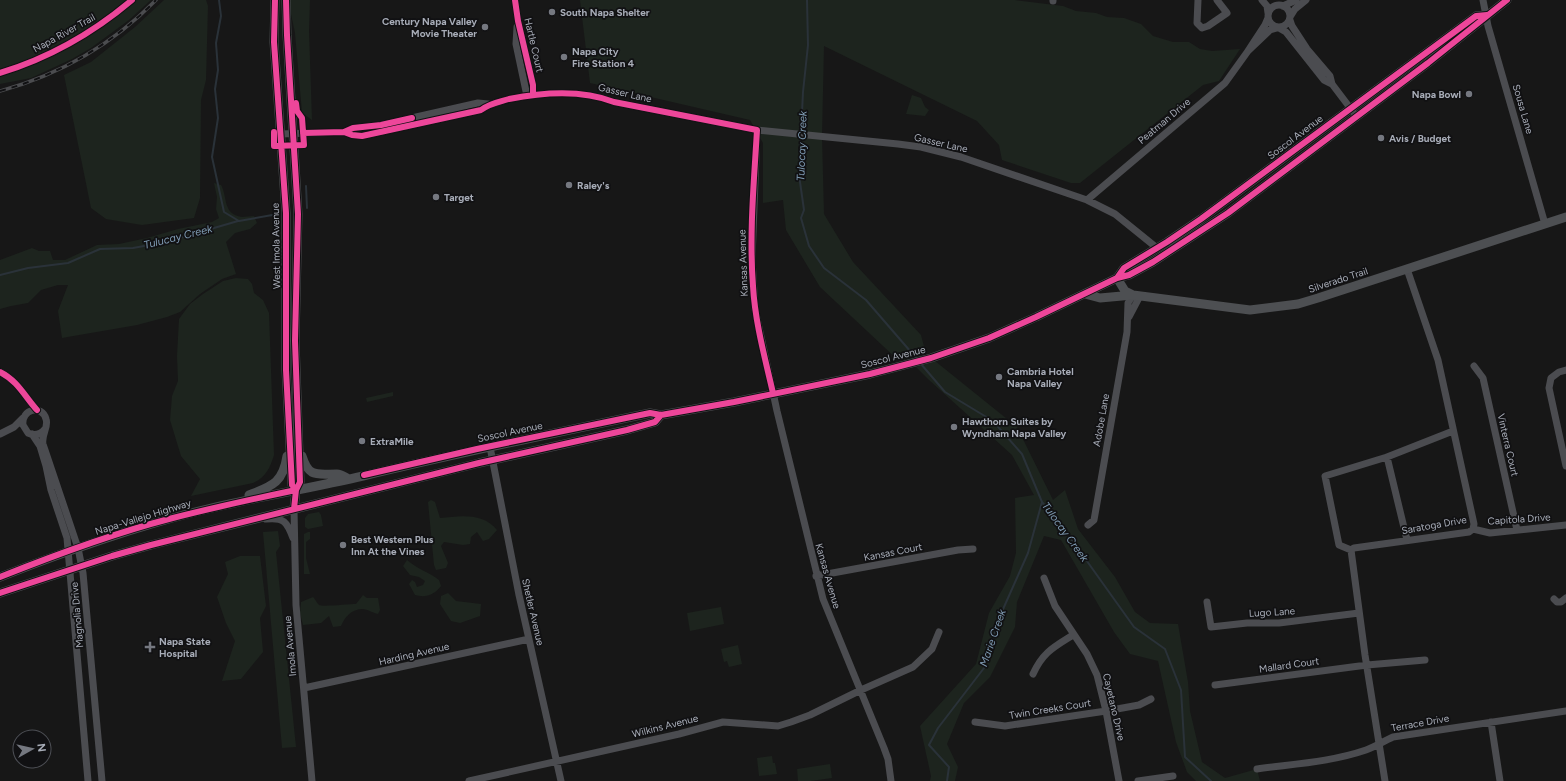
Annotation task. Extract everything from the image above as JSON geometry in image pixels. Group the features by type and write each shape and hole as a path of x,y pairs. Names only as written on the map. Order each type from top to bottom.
{"main road":[{"name":"West Imola Avenue","path":"275,0 274,42 286,212 288,415 292,485 296,490"},
{"name":"West Imola Avenue","path":"286,0 298,214 296,355 300,482 296,490 294,509"},
{"name":"Soscol Avenue","path":"296,490 490,446 650,413 661,415 734,402 870,374 931,358 989,338 1117,278 1129,275 1194,236 1357,117 1484,20 1487,15 1506,0"},
{"name":"Soscol Avenue","path":"1117,278 1124,268 1212,211 1476,16 1487,15"},
{"name":"Silverado Trail","path":"1085,294 1100,298 1136,295 1250,310 1298,304 1407,270 1566,217"},
{"path":"1117,278 1124,290 1136,295"},
{"path":"221,506 263,489 282,476 287,456 288,415"},
{"name":"Soscol Avenue","path":"294,509 492,460 627,430 655,422 661,415"},
{"path":"298,441 303,459 309,472 323,475 338,474 349,479"},
{"name":"Napa-Vallejo Highway","path":"0,577 68,551 168,519 296,490"},
{"path":"0,593 112,556 294,509"}],"street":[{"name":"Hartle Court","path":"515,0 518,21 516,44 530,96"},
{"path":"1198,0 1197,23 1202,28 1208,26 1227,13 1217,0"},
{"path":"1262,0 1266,6 1271,24 1286,32 1324,80 1332,84"},
{"path":"1272,0 1288,10 1292,26 1307,49 1330,76 1332,84 1357,117"},
{"name":"Peatman Drive","path":"1087,200 1225,82 1265,25 1268,15 1273,7 1281,6 1296,0"},
{"name":"Peatman Drive","path":"1248,51 1270,30 1286,25 1295,9 1306,0"},
{"name":"Sousa Lane","path":"1483,0 1488,26 1545,224"},
{"name":"Gasser Lane","path":"280,134 344,132 362,136 480,110 488,104 530,96 582,94 614,102 757,130 921,147 961,157 1087,200 1115,214 1157,248"},
{"name":"Kansas Avenue","path":"757,130 752,222 755,309 816,576 823,599 888,759 891,781"},
{"name":"Saratoga Drive","path":"1351,550 1354,548 1469,532 1473,529 1474,524 1438,360 1407,270"},
{"name":"Adobe Lane","path":"1088,525 1094,520 1128,317 1128,303 1136,295"},
{"path":"286,298 296,298"},
{"name":"Vinterra Court","path":"1474,366 1483,378 1517,530"},
{"path":"1566,370 1559,372 1551,378 1549,388 1566,466"},
{"path":"0,372 17,386 38,410"},
{"name":"Magnolia Drive","path":"17,386 25,402 23,427 30,433 40,446 51,490 67,538 88,781"},
{"path":"2,433 14,427 31,410 38,410"},
{"name":"Magnolia Drive","path":"38,410 46,418 47,423 43,436 43,444 78,548 82,566 102,781"},
{"path":"2,433 16,430 22,430 30,433 40,433 45,429"},
{"path":"1385,781 1359,613 1351,550 1339,545 1325,476 1387,456 1453,432"},
{"name":"Shetler Avenue","path":"490,446 505,528 561,781"},
{"path":"1387,456 1407,540"},
{"name":"Imola Avenue","path":"294,509 296,597 312,781"},
{"path":"244,521 272,518 281,520 288,525 295,545"},
{"name":"Capitola Drive","path":"1473,529 1490,533 1566,525"},
{"name":"Kansas Court","path":"816,576 958,550 973,549"},
{"name":"Cayetano Drive","path":"1044,578 1055,606 1073,635 1088,654 1097,675 1106,711 1119,781"},
{"path":"1554,599 1557,602 1561,602 1566,598"},
{"name":"Lugo Lane","path":"1207,602 1210,627 1247,622 1279,623 1359,613"},
{"path":"73,605 86,604"},
{"name":"Wilkins Avenue","path":"468,781 680,734 723,722 778,726 810,715 861,690 913,668 932,649 939,632"},
{"path":"1033,674 1038,662 1047,651 1073,635"},
{"name":"Harding Avenue","path":"304,688 529,639"},
{"name":"Mallard Court","path":"1214,685 1367,665 1425,660"},
{"name":"Twin Creeks Court","path":"975,722 1004,726 1139,705 1151,699"},
{"name":"Terrace Drive","path":"1257,769 1331,759 1367,750 1393,737 1566,711"},
{"path":"1492,722 1500,781"},
{"path":"85,748 99,747"},
{"path":"87,764 100,763"},
{"path":"1138,781 1173,776"}],"shaded area":[{"path":"0,0 151,0 129,20 91,48 72,59 31,78 0,84"},
{"path":"164,0 206,0 208,6 206,80 201,100 200,198 194,218 142,225 106,219 91,208 64,75 91,62 135,27"},
{"path":"288,0 310,0 309,31 312,120 302,113 295,33"},
{"path":"580,0 1015,0 1063,6 1076,11 1096,13 1107,17 1124,18 1141,24 1153,36 1173,42 1189,42 1200,49 1212,51 1240,49 1219,81 1203,85 1080,183 1071,183 1002,160 999,145 977,121 824,46 822,136 824,214 853,262 921,335 926,354 899,361 820,287 786,230 783,200 763,203 763,143 750,120 590,83"},
{"path":"912,95 921,98 925,107 929,110 925,116 906,114"},
{"path":"214,183 221,185 228,209 231,212 242,217 254,216 257,223 250,229 235,233 226,242 236,274 222,279 200,294 180,312 137,325 62,338 58,311 68,285 58,285 41,290 28,303 0,309 0,260 32,248 39,251 50,251 53,260 65,260 97,245 119,244 212,222 219,218 216,209 217,197"},
{"path":"236,278 248,279 252,284 254,293 263,300 269,313 274,455 267,472 253,483 191,496 200,479 181,456 170,420 172,396 178,381 177,356 179,319 190,304 203,294 223,281"},
{"path":"935,361 1017,427 1053,500 1065,490 1078,529 1115,577 1135,612 1150,623 1178,624 1188,682 1190,711 1202,762 1225,778 1257,769 1260,781 1196,781 1187,772 1176,742 1158,661 1130,654 1114,632 1061,540 1044,536 1017,602 1015,627 990,677 964,703 947,744 958,767 955,781 930,781 931,776 920,726 976,664 989,613 1010,576 1016,553 1015,498 1034,495 1012,455 916,367"},
{"path":"393,392 393,396 367,402 366,398"},
{"path":"431,500 435,502 440,518 470,516 485,520 497,530 489,539 483,541 477,532 471,537 470,544 463,545 444,542 441,546 448,563 446,568 436,570 434,565 428,502"},
{"path":"319,512 323,526 308,529 305,527 305,518 308,514"},
{"path":"278,531 280,546 276,552 296,747 282,748 263,532"},
{"path":"310,532 310,539 306,542 306,558 310,574 304,574 304,534"},
{"path":"240,556 260,556 266,606 260,618 263,652 241,679 222,681 235,641 226,623 217,597 228,574 225,562"},
{"path":"407,560 439,580 441,586 436,592 423,596 415,595 409,584 412,580 415,582 417,587 423,585 425,581 419,577 410,575 403,566"},
{"path":"448,593 456,601 481,604 480,616 460,623 451,621 440,604 441,596"},
{"path":"363,595 367,598 378,598 380,610 378,614 365,609 359,609 349,614 341,626 333,627 329,616 321,623 303,625 300,613 301,602 313,597 321,606 356,604"},
{"path":"721,607 724,624 690,631 687,613"},
{"path":"738,645 742,664 729,667 727,661 724,662 721,649"},
{"path":"772,756 777,774 759,776 757,758"},
{"path":"830,764 832,778 798,781 797,769"}],"waterway":[{"name":"Tulucay Creek","path":"219,0 221,16 216,43 218,70 215,89 218,118 212,157 224,212 239,221 278,214"},
{"name":"Tulocay Creek","path":"807,0 808,45 803,92 799,175 804,210 801,218 809,246 824,268 866,300 917,359"},
{"name":"Tulucay Creek","path":"306,186 307,208"},
{"name":"Tulucay Creek","path":"0,275 28,268 68,263 100,249 133,248 166,242 238,221"},
{"name":"Tulocay Creek","path":"921,364 945,392 993,421 1022,454 1042,502 1059,522 1134,627 1165,649 1181,690 1185,757 1211,781"},
{"name":"Marie Creek","path":"947,781 949,767 929,745 938,728 984,668 1000,616 1028,553 1042,502"}],"railway":[{"path":"0,91 43,76 84,56 122,31 156,0"}],"cycle path":[{"name":"Napa River Trail","path":"0,73 36,60 70,43 102,23 132,0"},
{"path":"275,0 274,42 286,213 286,370 292,485 296,490"},
{"path":"286,0 298,214 295,341 300,482 296,490 294,509"},
{"path":"515,0 518,21 533,85 533,95"},
{"path":"364,475 477,449 650,413 661,415 734,402 870,374 931,358 989,338 1117,278 1129,275 1153,262 1228,213 1428,63 1507,0"},
{"path":"1117,278 1124,268 1201,219 1476,16 1487,15"},
{"path":"303,133 344,132 362,136 481,110 491,104 509,99 549,93 576,93 589,95 614,102 757,130 753,188 753,286 758,326 773,393"},
{"path":"274,132 274,146 304,145 302,118 297,111 296,103"},
{"path":"344,132 353,128 381,125 412,118"},
{"path":"0,372 12,380 37,410"},
{"path":"0,593 112,556 151,545 479,463 627,430 655,422 661,415"},
{"path":"0,577 83,545 126,531 216,507 296,490"}],"place":[{"name":"South Napa Shelter","path":"552,12"},
{"name":"Century Napa Valley Movie Theater","path":"485,27"},
{"name":"Napa City Fire Station 4","path":"564,57"},
{"name":"Napa Bowl","path":"1469,94"},
{"name":"Avis / Budget","path":"1381,138"},
{"name":"Raley's","path":"569,185"},
{"name":"Target","path":"436,197"},
{"name":"Cambria Hotel Napa Valley","path":"999,377"},
{"name":"Hawthorn Suites by Wyndham Napa Valley","path":"954,427"},
{"name":"ExtraMile","path":"362,441"},
{"name":"Best Western Plus Inn At the Vines","path":"343,545"},
{"name":"Napa State Hospital","path":"150,647"}]}
